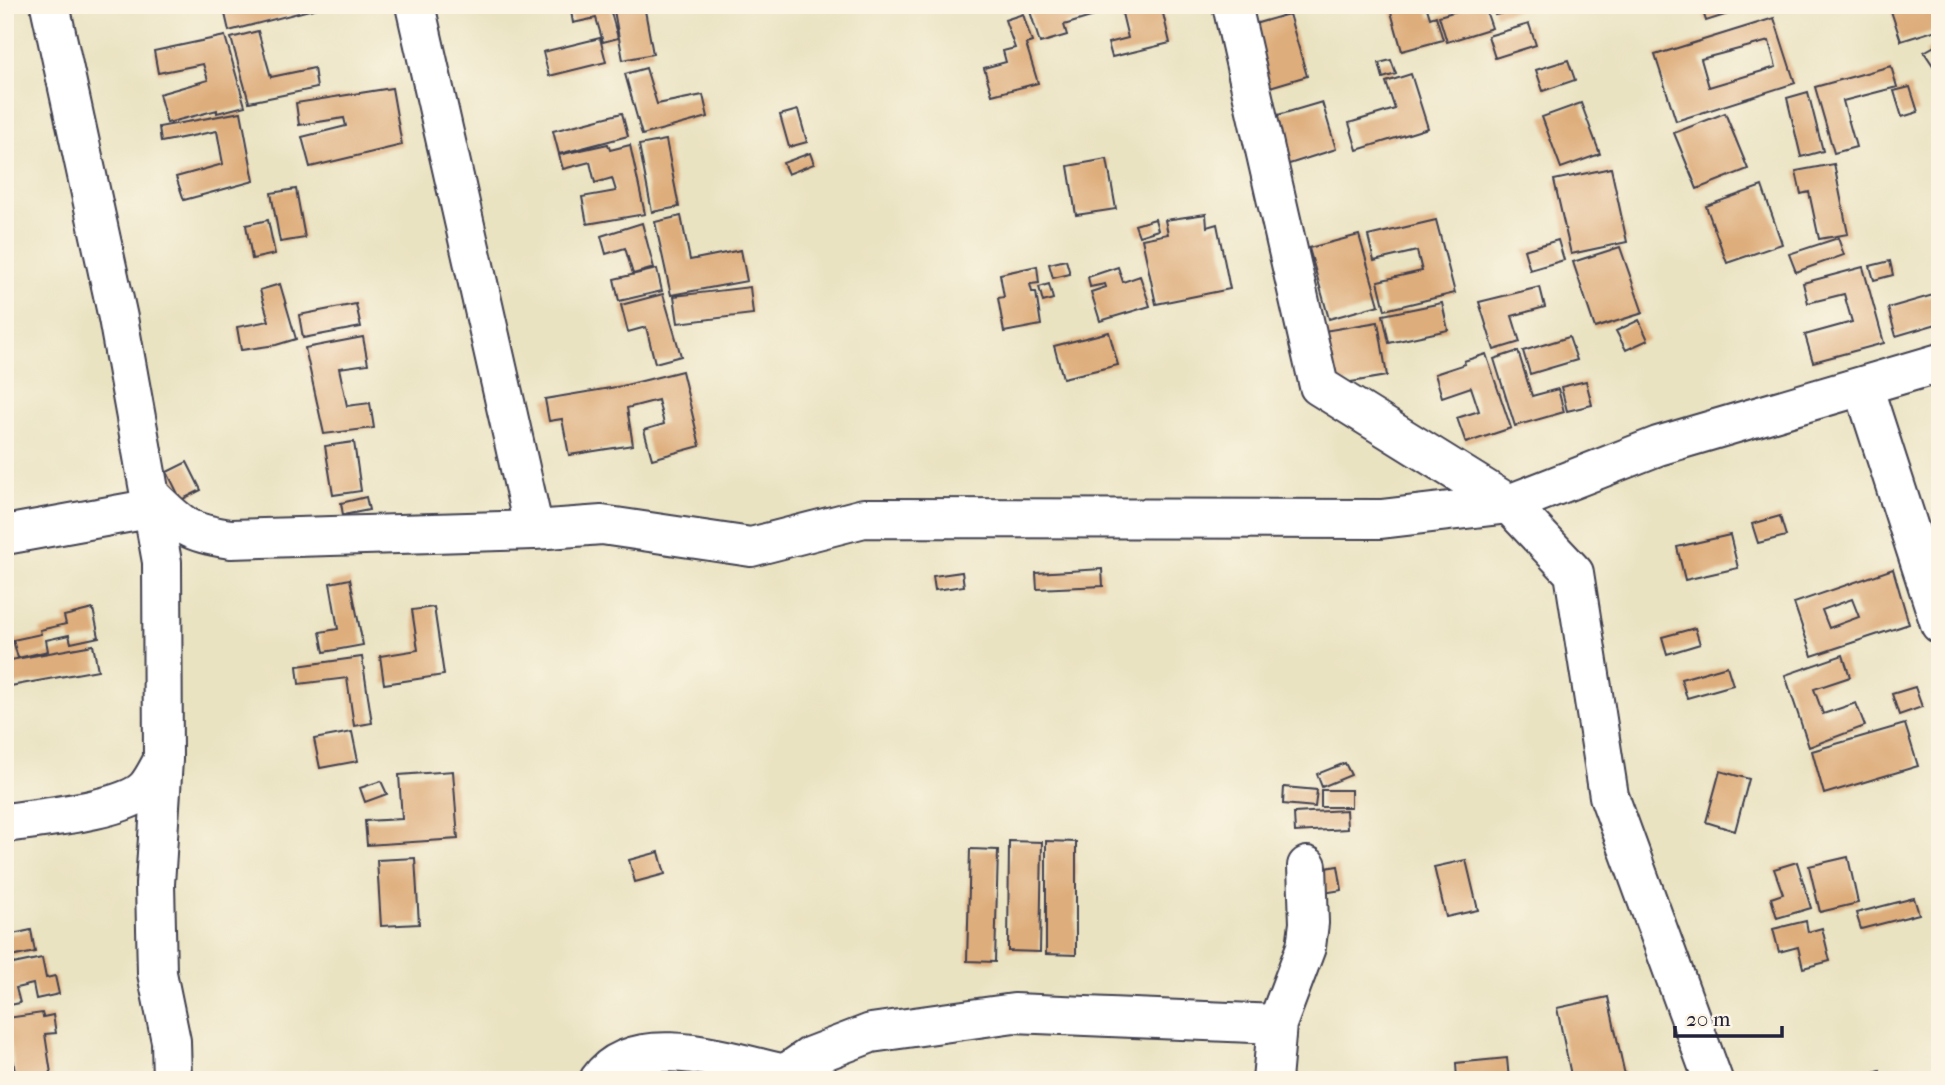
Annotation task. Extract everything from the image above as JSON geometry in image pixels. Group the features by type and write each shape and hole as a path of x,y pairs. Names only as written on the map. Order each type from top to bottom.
{"street":[{"path":"50,5 118,318 162,562 163,760 155,884 157,973 171,1041 172,1080"},
{"path":"415,5 534,530"},
{"path":"1232,5 1318,386 1509,504 1573,573 1609,796 1713,1080"},
{"path":"5,535 153,502 187,528 202,535 231,539 534,530 602,525 751,547 864,517 1381,519 1509,504 1658,446 1940,363"},
{"path":"1863,386 1940,624"},
{"path":"5,823 79,812 132,798 146,787 163,760"},
{"path":"1272,1080 1277,1024 1306,947 1310,923 1307,866"},
{"path":"599,1080 604,1072 623,1059 648,1051 681,1052 782,1077 811,1056 871,1033 1014,1013 1277,1024"}],"building":[{"path":"223,5 325,5 325,6 229,31"},
{"path":"570,5 609,5 618,38 603,42 596,18 573,23"},
{"path":"613,5 644,5 653,54 623,60"},
{"path":"1028,5 1116,5 1118,9 1064,25 1067,35 1040,43"},
{"path":"1120,5 1161,5 1170,43 1112,57 1108,43 1128,38"},
{"path":"1389,5 1426,5 1430,18 1436,16 1443,40 1402,51"},
{"path":"1484,5 1492,28 1447,42 1439,16"},
{"path":"1492,5 1533,5 1533,6 1495,15"},
{"path":"1701,5 1753,5 1753,6 1706,21"},
{"path":"1889,5 1938,5 1940,29 1901,41"},
{"path":"1023,14 1032,42 1026,44 1038,83 992,95 984,68 1006,62 1003,51 1015,48 1005,20"},
{"path":"1289,14 1307,76 1263,89 1244,27"},
{"path":"1774,18 1795,83 1676,121 1655,55","holes":["1769,41 1776,67 1709,87 1701,59"]},
{"path":"1529,24 1536,45 1495,58 1488,36"},
{"path":"258,31 271,77 314,68 317,88 249,102 231,38"},
{"path":"225,36 245,106 167,123 159,94 208,80 203,64 158,73 154,51"},
{"path":"600,38 606,62 549,76 543,52"},
{"path":"1940,43 1940,76 1924,52"},
{"path":"1391,60 1396,74 1383,78 1379,63"},
{"path":"1568,60 1575,80 1543,91 1536,70"},
{"path":"1891,66 1897,87 1843,101 1856,147 1834,153 1815,87"},
{"path":"646,68 657,104 703,95 708,117 642,135 625,74"},
{"path":"1411,74 1428,128 1357,150 1349,123 1395,109 1386,82"},
{"path":"1910,87 1918,112 1902,117 1894,91"},
{"path":"392,88 402,145 310,167 302,137 346,126 344,118 299,125 296,103"},
{"path":"1808,92 1823,151 1801,157 1787,98"},
{"path":"1322,102 1336,149 1283,166 1268,118"},
{"path":"1581,103 1600,154 1561,168 1542,117"},
{"path":"798,110 807,142 789,147 780,115"},
{"path":"241,112 254,181 184,200 176,177 223,164 217,131 161,142 159,127"},
{"path":"622,113 628,136 559,154 553,131"},
{"path":"1725,113 1748,169 1697,189 1674,133"},
{"path":"666,140 679,207 652,212 639,145"},
{"path":"608,144 610,150 630,145 645,214 587,224 582,197 616,191 612,178 595,183 590,162 563,169 559,155"},
{"path":"810,153 814,164 788,174 783,163"},
{"path":"1107,159 1116,209 1076,215 1068,166"},
{"path":"1834,164 1848,234 1819,239 1809,192 1801,194 1796,171"},
{"path":"1611,168 1627,242 1571,254 1554,180"},
{"path":"1762,186 1782,244 1727,263 1706,206"},
{"path":"296,189 305,238 280,242 271,193"},
{"path":"1206,214 1207,227 1217,224 1230,289 1156,304 1142,239 1168,234 1165,220"},
{"path":"681,216 690,260 741,250 747,281 671,295 655,222"},
{"path":"1155,219 1158,230 1139,236 1135,225"},
{"path":"268,220 275,254 252,259 246,225"},
{"path":"1436,220 1455,293 1385,310 1378,281 1422,271 1417,251 1374,261 1368,236"},
{"path":"642,223 654,268 633,274 625,248 606,254 601,236"},
{"path":"1359,235 1379,305 1329,319 1309,248"},
{"path":"1838,238 1844,255 1796,272 1789,254"},
{"path":"1558,240 1564,260 1530,270 1524,250"},
{"path":"1620,247 1643,313 1595,328 1573,262"},
{"path":"1066,260 1070,274 1053,278 1049,264"},
{"path":"1890,261 1893,275 1874,280 1870,266"},
{"path":"1037,266 1039,283 1030,284 1032,292 1036,292 1041,325 1004,332 998,298 1004,297 1000,274"},
{"path":"1118,267 1123,282 1140,276 1150,306 1100,321 1091,292 1106,287 1105,284 1090,287 1088,277"},
{"path":"1863,267 1884,343 1813,362 1805,335 1852,322 1844,294 1808,303 1803,283"},
{"path":"657,269 662,291 619,301 614,279"},
{"path":"280,284 296,339 241,350 237,327 269,321 260,290"},
{"path":"1049,284 1053,299 1043,302 1039,287"},
{"path":"750,287 753,314 678,323 674,296"},
{"path":"1540,287 1545,307 1512,316 1520,342 1494,350 1479,302"},
{"path":"1940,293 1940,323 1896,336 1888,308"},
{"path":"663,294 681,356 655,363 646,327 628,332 621,305"},
{"path":"1442,303 1448,330 1389,343 1383,315"},
{"path":"356,304 361,327 303,338 299,315"},
{"path":"1639,320 1648,340 1626,350 1616,331"},
{"path":"1378,322 1387,376 1327,386 1318,332"},
{"path":"1109,332 1118,365 1063,378 1054,346"},
{"path":"363,337 368,364 339,368 347,406 370,403 374,428 324,434 305,348"},
{"path":"1569,337 1577,360 1530,374 1523,351"},
{"path":"1518,351 1532,396 1558,389 1564,412 1515,426 1494,359"},
{"path":"1486,354 1511,428 1466,443 1457,418 1479,411 1471,387 1442,397 1435,374"},
{"path":"682,371 700,446 652,459 644,430 664,424 658,400 627,408 633,445 569,455 562,419 549,421 545,399 622,386"},
{"path":"1586,381 1592,405 1567,411 1561,387"},
{"path":"354,442 361,491 333,495 325,446"},
{"path":"187,462 201,490 181,500 167,472"},
{"path":"366,497 369,510 343,515 341,503"},
{"path":"1780,516 1786,536 1758,543 1752,524"},
{"path":"1730,535 1738,568 1685,580 1677,547"},
{"path":"1102,569 1103,586 1037,589 1036,573"},
{"path":"1893,569 1909,624 1812,656 1794,603","holes":["1852,599 1859,617 1829,628 1822,610"]},
{"path":"962,572 964,586 935,590 933,576"},
{"path":"350,579 363,645 324,652 320,632 338,629 330,583"},
{"path":"434,607 444,675 384,684 380,656 418,650 412,610"},
{"path":"93,609 99,637 71,643 69,635 46,640 48,651 18,658 13,640 41,634 40,630 66,624 64,616"},
{"path":"1695,628 1700,644 1667,654 1662,637"},
{"path":"93,645 98,670 5,687 5,661"},
{"path":"1843,655 1850,677 1814,689 1823,714 1856,703 1865,726 1809,747 1785,675"},
{"path":"362,657 372,723 354,726 347,678 299,684 297,666"},
{"path":"1727,666 1733,685 1687,698 1681,679"},
{"path":"1915,687 1922,707 1899,715 1892,694"},
{"path":"1905,724 1918,766 1824,794 1812,751"},
{"path":"352,732 358,761 320,768 314,739"},
{"path":"1345,763 1351,775 1322,787 1317,774"},
{"path":"453,771 458,839 367,845 365,821 402,819 399,775"},
{"path":"1720,771 1749,779 1735,831 1706,822"},
{"path":"381,781 387,794 365,802 360,788"},
{"path":"1284,787 1317,790 1315,807 1283,804"},
{"path":"1321,790 1351,790 1351,807 1321,807"},
{"path":"1346,810 1347,829 1295,832 1294,813"},
{"path":"1009,841 1042,842 1040,952 1008,951"},
{"path":"1046,841 1076,842 1076,955 1046,954"},
{"path":"970,849 998,850 995,962 967,961"},
{"path":"659,852 665,874 635,882 629,860"},
{"path":"1848,857 1858,903 1820,912 1809,866"},
{"path":"415,858 419,924 381,926 377,860"},
{"path":"1466,860 1478,910 1446,917 1434,867"},
{"path":"1797,862 1811,908 1777,918 1771,898 1783,894 1774,869"},
{"path":"1338,866 1342,890 1323,893 1319,869"},
{"path":"1914,898 1919,914 1861,929 1856,913"},
{"path":"1806,921 1808,932 1822,928 1830,961 1803,968 1798,947 1779,952 1773,929"},
{"path":"5,929 8,935 31,930 35,952 11,957 13,964 42,958 46,978 55,976 59,994 36,999 33,984 16,988 20,1003 5,1006"},
{"path":"1608,997 1626,1080 1572,1080 1557,1008"},
{"path":"42,1013 43,1017 53,1015 56,1033 45,1034 52,1080 16,1080 7,1018"},
{"path":"1507,1058 1509,1080 1457,1080 1456,1063"},
{"path":"1880,1071 1882,1080 1854,1079"}]}
